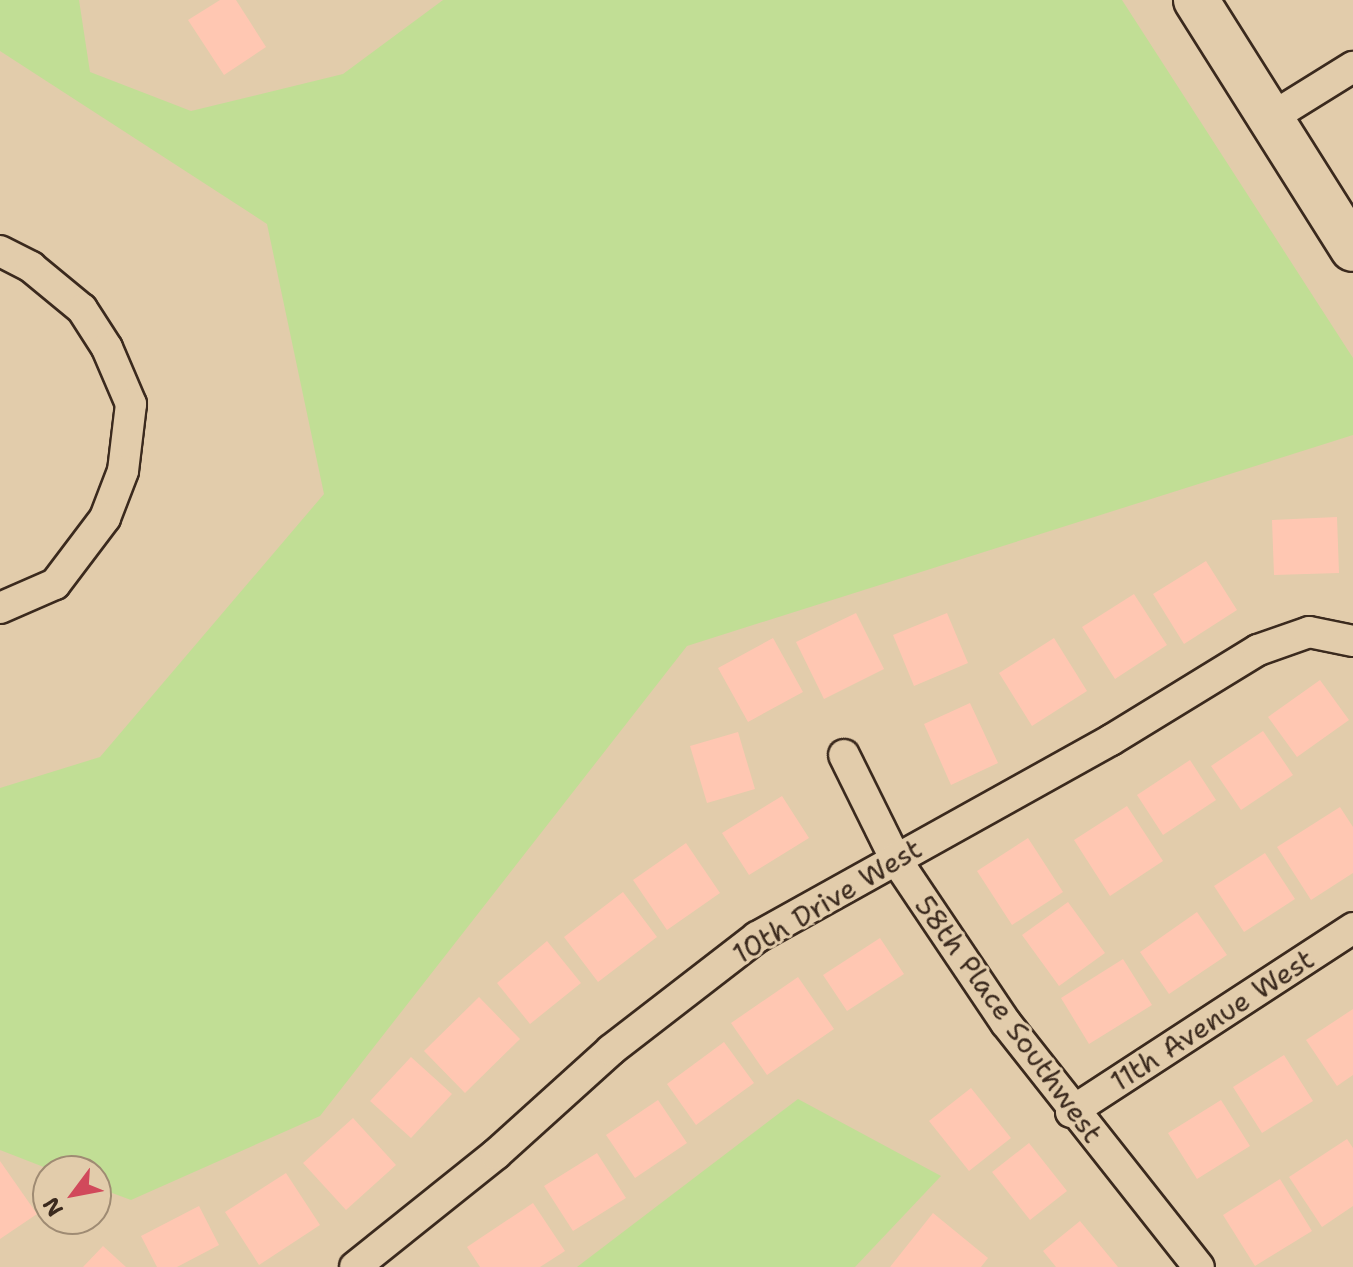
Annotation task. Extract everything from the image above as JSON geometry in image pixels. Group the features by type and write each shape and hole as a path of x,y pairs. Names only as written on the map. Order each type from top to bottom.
{"street":[{"path":"1196,0 1353,249"},
{"path":"1269,119 1353,67"},
{"path":"0,251 31,267 82,309 107,348 131,404 123,471 105,518 55,584 0,608"},
{"name":"10th Drive West","path":"355,1267 496,1154 611,1050 757,937 1111,740 1258,650 1309,632 1353,641"},
{"name":"58th Place Southwest","path":"844,755 895,858 1071,1112 1199,1267"},
{"name":"11th Avenue West","path":"1071,1112 1353,928"}],"green space":[{"path":"0,0 79,0 90,72 191,111 343,74 443,0 1122,0 1353,358 1353,435 687,646 320,1116 131,1200 112,1193 112,1155 32,1155 32,1162 0,1150 0,788 100,757 324,494 267,224 0,51"},
{"path":"798,1099 941,1176 855,1267 577,1267"}],"building":[{"path":"220,0 236,0 266,47 224,75 188,20"},
{"path":"1337,517 1339,573 1274,575 1272,520"},
{"path":"1206,561 1237,610 1184,644 1153,594"},
{"path":"1134,594 1167,645 1115,679 1082,627"},
{"path":"856,613 884,669 824,699 796,642"},
{"path":"947,613 968,663 914,686 893,635"},
{"path":"773,638 803,692 748,722 718,668"},
{"path":"1054,638 1087,691 1032,726 999,673"},
{"path":"1320,680 1349,720 1297,757 1268,717"},
{"path":"970,703 998,763 951,785 924,724"},
{"path":"1263,731 1293,775 1241,810 1211,766"},
{"path":"738,732 755,789 707,803 690,746"},
{"path":"1190,760 1216,800 1163,835 1137,795"},
{"path":"782,796 809,838 749,875 722,833"},
{"path":"1127,806 1163,861 1110,896 1074,840"},
{"path":"1340,807 1353,827 1353,873 1311,900 1277,847"},
{"path":"1028,838 1063,892 1012,925 977,871"},
{"path":"686,843 720,893 667,930 633,880"},
{"path":"1265,853 1295,899 1244,932 1214,886"},
{"path":"623,892 657,937 598,982 564,937"},
{"path":"1068,902 1105,953 1059,986 1022,935"},
{"path":"1197,912 1227,955 1169,994 1140,952"},
{"path":"880,938 904,974 847,1011 823,975"},
{"path":"547,941 581,983 530,1024 497,983"},
{"path":"1123,959 1152,1005 1089,1044 1061,998"},
{"path":"798,977 834,1029 767,1075 731,1023"},
{"path":"479,997 520,1039 465,1093 424,1051"},
{"path":"1353,1009 1353,1075 1337,1086 1306,1040"},
{"path":"724,1042 754,1083 696,1125 667,1084"},
{"path":"1284,1055 1313,1101 1262,1133 1233,1087"},
{"path":"411,1057 452,1094 411,1138 370,1101"},
{"path":"971,1088 1011,1138 969,1171 929,1121"},
{"path":"658,1100 687,1143 635,1178 606,1135"},
{"path":"1221,1100 1250,1146 1197,1179 1168,1133"},
{"path":"353,1118 396,1165 346,1210 303,1163"},
{"path":"1347,1139 1353,1148 1353,1206 1322,1227 1289,1177"},
{"path":"1029,1143 1067,1191 1030,1220 992,1172"},
{"path":"597,1153 626,1198 573,1231 544,1186"},
{"path":"0,1161 32,1207 32,1217 0,1239"},
{"path":"286,1173 320,1225 259,1265 225,1212"},
{"path":"1280,1179 1312,1231 1255,1266 1223,1215"},
{"path":"533,1203 565,1251 540,1267 480,1267 467,1247"},
{"path":"199,1206 219,1245 177,1267 157,1267 141,1236"},
{"path":"933,1213 988,1258 981,1267 890,1267"},
{"path":"1080,1221 1118,1267 1056,1267 1043,1251"},
{"path":"103,1246 126,1267 83,1267"}]}
